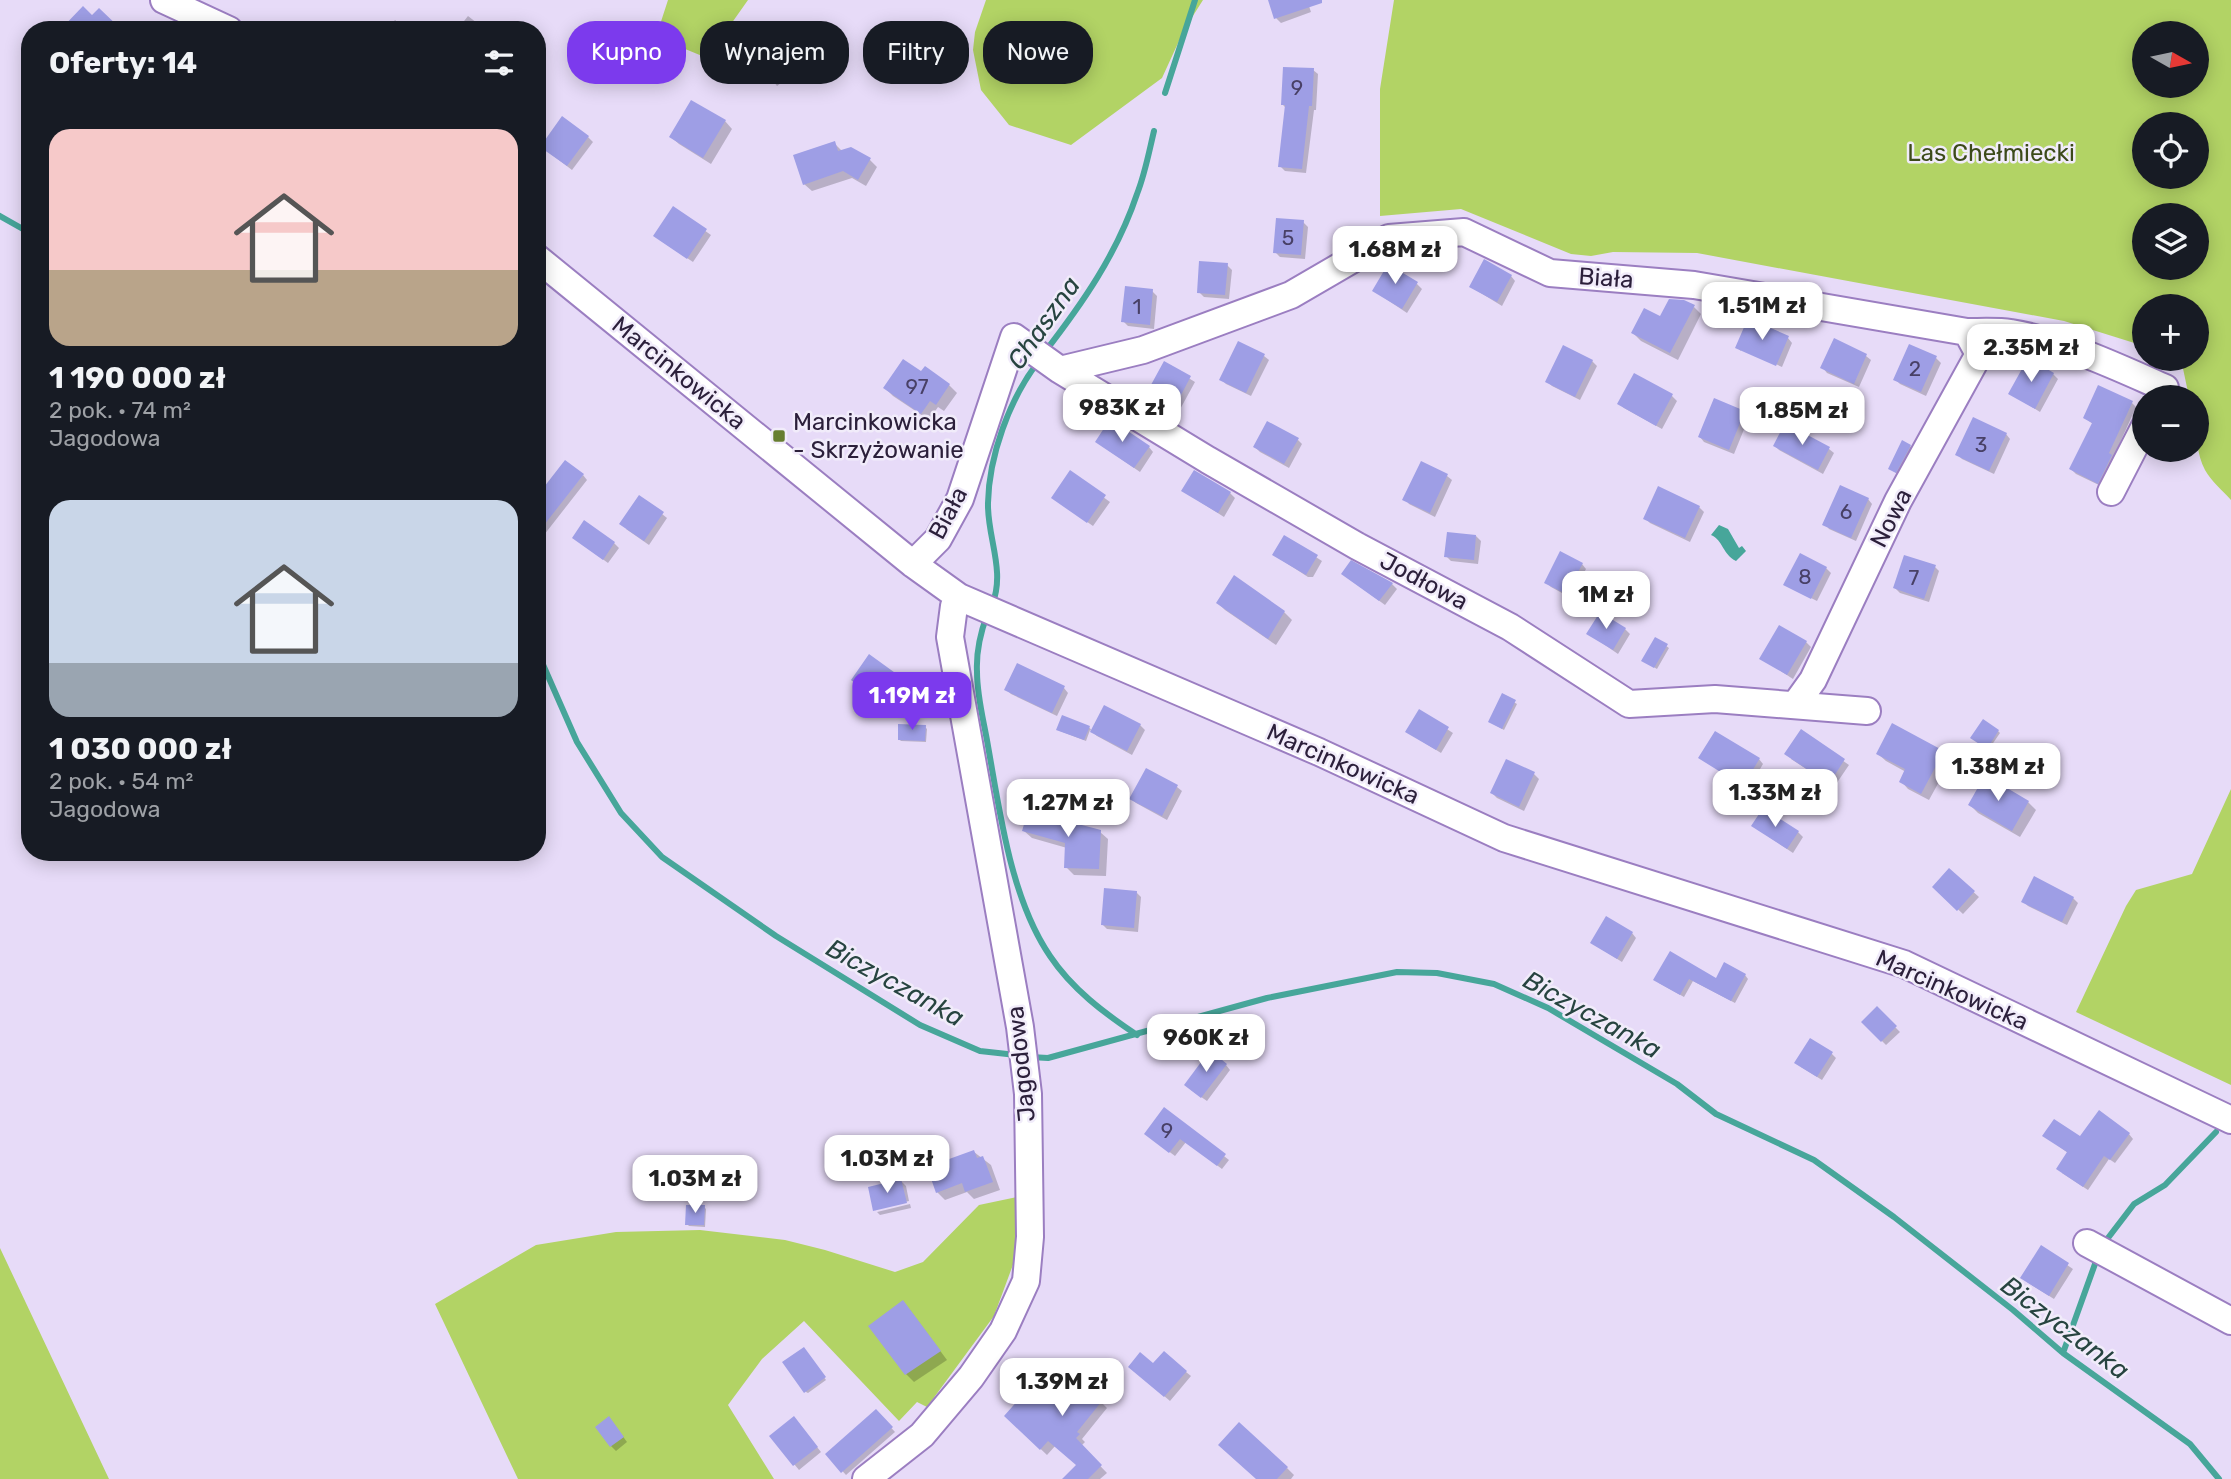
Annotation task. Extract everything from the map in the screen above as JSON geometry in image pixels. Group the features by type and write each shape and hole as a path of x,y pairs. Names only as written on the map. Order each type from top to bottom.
{"street":[{"path":"164,0 210,21"},
{"name":"Biała","path":"914,564 938,539 1038,354 1143,350 1291,295 1389,238 1464,232 1550,273 1694,285 1967,332 2009,332 2062,345 2158,385"},
{"name":"Marcinkowicka","path":"546,265 914,564 968,601 1319,752 1504,838 1904,964 2231,1120"},
{"name":"Nowa","path":"1795,705 1812,680 1898,501 1979,354 1967,332"},
{"name":"Jodłowa","path":"1038,354 1208,460 1357,546 1510,627 1629,704 1715,699 1867,711"},
{"path":"2111,492 2132,451"},
{"name":"Jagodowa","path":"866,1479 922,1435 971,1377 1003,1331 1026,1281 1030,1237 1028,1087 1020,1027 950,637 954,606 968,601"},
{"path":"2087,1243 2231,1321"}],"green space":[{"path":"668,0 748,0 733,21 700,21 700,55 686,49 686,21 661,21"},
{"path":"986,0 1203,0 1184,30 1162,78 1071,145 1009,125 981,90 973,50 975,32"},
{"name":"Las Chełmiecki","path":"1394,0 2231,0 2231,500 2210,478 2201,462 2209,462 2209,385 2186,385 2184,371 2209,371 2209,294 2132,294 2132,342 2064,321 1697,253 1613,252 1591,256 1571,254 1461,209 1380,216 1380,89"},
{"path":"2231,789 2231,1085 2076,1012 2136,890 2192,874"},
{"path":"1017,1197 1021,1214 1014,1262 994,1316 927,1407 917,1402 899,1421 804,1321 762,1359 728,1405 774,1479 518,1479 435,1304 536,1245 616,1232 700,1230 785,1240 895,1272 923,1262 979,1205"},
{"path":"0,1248 109,1479 0,1479"}],"shaded area":[{"path":"1719,525 1728,529 1739,548 1742,546 1746,551 1736,561 1711,535"}],"building":[{"path":"1268,0 1322,0 1322,3 1274,19"},
{"path":"83,6 92,15 99,8 113,21 69,21"},
{"path":"1283,67 1314,68 1312,106 1309,106 1302,169 1278,167 1285,105 1281,105"},
{"path":"691,100 726,120 703,158 669,137"},
{"path":"562,116 589,136 567,166 546,151 546,139"},
{"path":"835,141 838,151 851,147 871,158 858,180 843,171 803,185 793,155"},
{"path":"673,206 707,229 687,259 653,236"},
{"path":"1276,218 1304,220 1301,255 1273,253"},
{"path":"1484,259 1512,275 1497,302 1469,287"},
{"path":"1199,261 1228,263 1225,295 1197,293"},
{"path":"1388,264 1418,282 1402,309 1372,291"},
{"path":"1125,286 1153,289 1150,325 1121,322"},
{"path":"1669,299 1684,300 1695,305 1670,353 1631,333 1644,308 1660,316"},
{"path":"1748,318 1789,336 1776,366 1735,348"},
{"path":"1834,338 1867,354 1854,384 1820,368"},
{"path":"1238,341 1265,354 1246,393 1219,380"},
{"path":"1909,344 1937,356 1921,392 1893,380"},
{"path":"1563,345 1593,360 1575,397 1545,382"},
{"path":"2028,358 2054,373 2035,409 2008,394"},
{"path":"903,359 921,371 925,366 950,384 936,405 930,401 921,414 883,388"},
{"path":"1164,361 1191,376 1173,410 1146,394"},
{"path":"1634,373 1673,394 1656,426 1617,404"},
{"path":"2098,385 2132,401 2098,484 2069,469 2092,423 2083,418"},
{"path":"1714,398 1745,411 1729,450 1698,437"},
{"path":"1973,417 2007,433 1989,471 1955,455"},
{"path":"1110,419 1150,446 1134,468 1095,442"},
{"path":"1267,421 1299,438 1284,464 1253,447"},
{"path":"1785,423 1830,447 1818,470 1773,446"},
{"path":"1902,440 1911,445 1896,473 1888,469"},
{"path":"565,460 584,474 546,523 546,484"},
{"path":"1421,461 1448,474 1430,513 1402,500"},
{"path":"1070,470 1106,495 1087,523 1051,498"},
{"path":"1194,470 1231,492 1218,513 1181,491"},
{"path":"1840,485 1869,498 1851,538 1822,525"},
{"path":"1658,486 1700,506 1685,538 1643,519"},
{"path":"639,495 664,512 644,541 619,524"},
{"path":"584,520 615,542 603,560 572,538"},
{"path":"1447,532 1476,535 1474,560 1444,557"},
{"path":"1284,535 1318,555 1306,575 1272,555"},
{"path":"1560,551 1583,563 1566,594 1544,583"},
{"path":"1800,553 1827,567 1811,599 1783,585"},
{"path":"1904,555 1936,565 1924,599 1893,588"},
{"path":"1351,560 1393,583 1379,601 1341,574"},
{"path":"1234,575 1285,611 1268,639 1216,603"},
{"path":"1600,612 1626,628 1613,650 1586,634"},
{"path":"1779,625 1807,641 1787,675 1759,659"},
{"path":"1655,637 1668,644 1654,668 1641,661"},
{"path":"869,654 898,675 879,701 851,680"},
{"path":"1017,663 1065,686 1052,713 1004,690"},
{"path":"921,681 942,684 945,710 917,706"},
{"path":"1502,693 1516,700 1502,729 1488,722"},
{"path":"1104,705 1141,724 1127,751 1090,732"},
{"path":"1419,709 1449,727 1436,750 1405,732"},
{"path":"1062,715 1090,726 1084,740 1056,730"},
{"path":"1983,719 1999,730 1987,749 1970,738"},
{"path":"1892,723 1944,751 1921,794 1899,782 1905,769 1876,754"},
{"path":"898,724 926,725 925,741 898,740"},
{"path":"1801,729 1845,759 1829,784 1784,754"},
{"path":"1715,731 1760,758 1743,786 1698,758"},
{"path":"1506,759 1535,772 1519,807 1490,793"},
{"path":"1146,768 1178,785 1162,816 1129,799"},
{"path":"1985,775 2029,801 2012,831 1968,805"},
{"path":"1763,808 1799,831 1787,849 1751,826"},
{"path":"1028,811 1101,830 1099,869 1064,868 1065,843 1022,831"},
{"path":"1949,868 1975,891 1957,911 1932,887"},
{"path":"2034,876 2074,897 2062,922 2021,902"},
{"path":"1104,888 1137,891 1134,928 1101,925"},
{"path":"1606,916 1633,932 1617,959 1590,943"},
{"path":"1670,951 1716,978 1724,962 1746,974 1731,1001 1689,979 1680,995 1653,980"},
{"path":"1877,1006 1897,1026 1881,1042 1861,1022"},
{"path":"1810,1038 1833,1052 1817,1077 1794,1063"},
{"path":"1210,1050 1227,1064 1201,1098 1184,1085"},
{"path":"1164,1107 1226,1154 1217,1166 1180,1139 1169,1153 1144,1134"},
{"path":"2099,1110 2130,1133 2110,1160 2104,1156 2083,1187 2056,1169 2067,1152 2042,1136 2054,1119 2080,1136"},
{"path":"974,1150 977,1158 983,1156 993,1182 965,1192 962,1183 936,1193 927,1167"},
{"path":"901,1179 907,1203 873,1211 868,1187"},
{"path":"686,1205 705,1205 704,1225 685,1225"},
{"path":"2041,1245 2069,1263 2049,1296 2020,1278"},
{"path":"903,1300 941,1351 905,1375 868,1326"},
{"path":"804,1347 826,1377 804,1393 782,1362"},
{"path":"1164,1351 1187,1371 1164,1397 1128,1367 1140,1352 1153,1363"},
{"path":"1085,1363 1107,1381 1095,1395 1102,1401 1077,1432 1080,1434 1076,1438 1102,1465 1088,1479 1062,1479 1076,1465 1048,1441 1040,1450 1004,1416 1029,1388 1043,1401 1068,1372 1074,1377"},
{"path":"876,1409 893,1427 841,1473 825,1454"},
{"path":"609,1416 624,1437 610,1447 595,1427"},
{"path":"794,1416 818,1447 793,1466 769,1436"},
{"path":"1239,1422 1288,1467 1277,1479 1256,1479 1218,1445"}],"waterway":[{"name":"Chaszna","path":"1165,93 1195,0"},
{"name":"Chaszna","path":"1044,353 1072,316 1109,258 1140,186 1154,131"},
{"name":"Biczyczanka","path":"0,216 21,228"},
{"name":"Chaszna","path":"992,605 997,580 988,516 992,466 1002,429 1018,393 1038,362"},
{"name":"Chaszna","path":"987,615 978,650 978,691 1016,882 1037,933 1059,968 1078,990 1137,1035"},
{"name":"Biczyczanka","path":"546,671 577,742 621,813 662,857 776,936 920,1025 980,1051 1016,1055"},
{"name":"Biczyczanka","path":"1030,1057 1048,1058 1267,998 1397,972 1437,973 1494,984 1548,1008 1677,1084 1716,1114 1814,1160 1894,1217 2013,1310 2063,1353 2190,1444 2219,1479"},
{"path":"2108,1238 2134,1204 2165,1185 2216,1132"},
{"path":"2063,1353 2095,1264"}],"place":[{"name":"Marcinkowicka - Skrzyżowanie","path":"779,436"}]}
